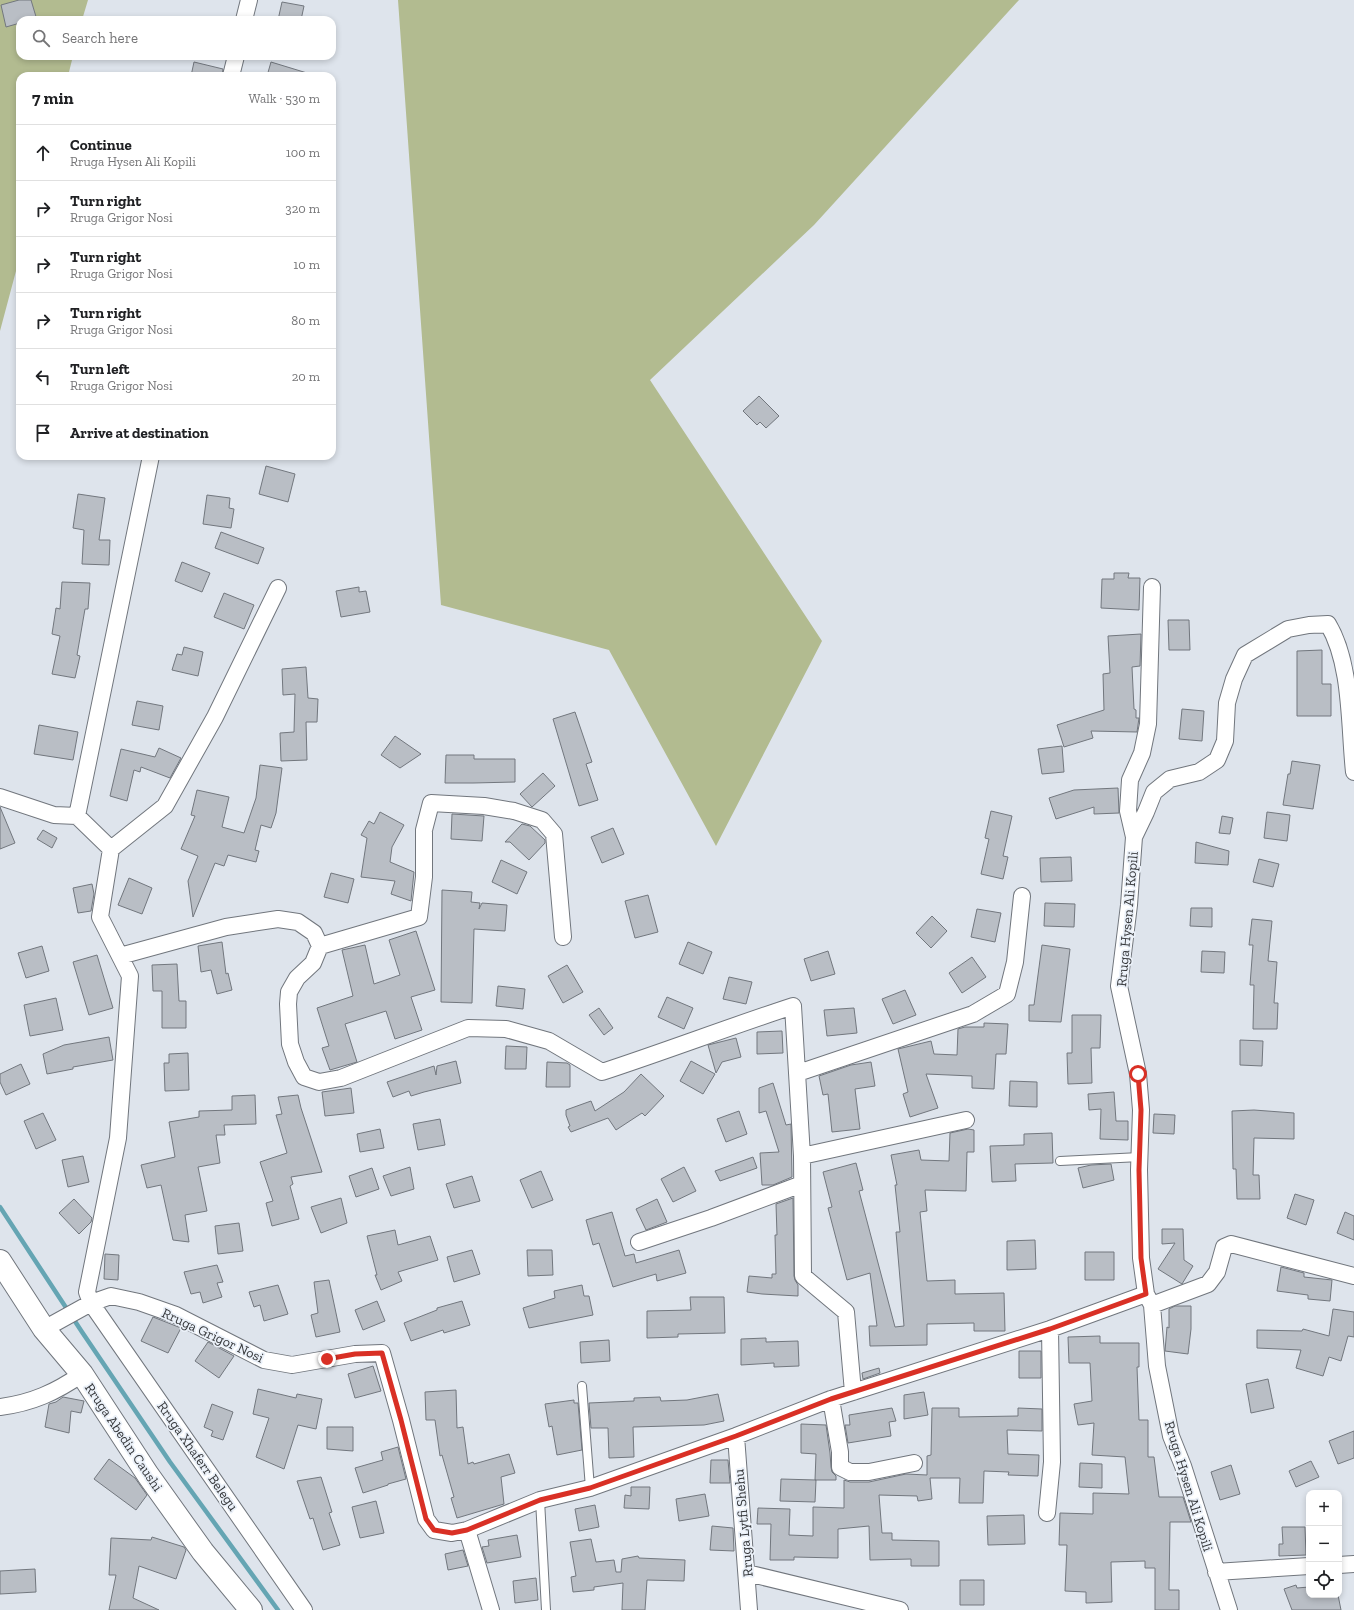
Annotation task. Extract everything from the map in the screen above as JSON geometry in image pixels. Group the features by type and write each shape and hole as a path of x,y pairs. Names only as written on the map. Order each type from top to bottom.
{"main road":[{"name":"Rruga Abedin Caushi","path":"0,1262 53,1324 82,1374 148,1475 203,1552 251,1610"}],"street":[{"path":"245,16 249,0"},
{"path":"232,72 235,60"},
{"path":"77,816 150,460"},
{"path":"53,1324 90,1303 87,1292 118,1138 130,976 100,917 111,848 165,806 216,717 278,588"},
{"path":"1134,837 1128,811 1130,780 1142,753 1148,724 1152,588"},
{"path":"1134,837 1154,792 1170,779 1199,772 1217,760 1225,741 1227,703 1234,679 1245,655 1288,629 1309,625 1328,624 1333,632 1341,656 1348,693 1354,772"},
{"path":"0,797 54,815 77,816 111,848"},
{"path":"320,946 419,917 424,877 424,830 431,803 484,806 514,811 542,820 554,834 563,938"},
{"name":"Rruga Hysen Ali Kopili","path":"1134,837 1129,905 1120,986 1138,1074 1141,1110 1141,1258 1171,1436 1183,1466 1229,1610"},
{"path":"798,1073 973,1014 1007,994 1015,962 1022,896"},
{"path":"120,956 226,927 278,919 298,922 314,933 320,946 313,963 297,978 289,992 288,1004 290,1044 296,1062 304,1077 319,1082 341,1078 468,1028 506,1029 549,1041 602,1072 732,1025 793,1006 802,1156 803,1276 846,1312 853,1392"},
{"path":"802,1156 966,1120"},
{"path":"639,1242 711,1218 802,1184"},
{"name":"Rruga Grigor Nosi","path":"90,1303 111,1296 139,1302 176,1315 264,1360 292,1365 355,1354 382,1353 426,1519 434,1530 452,1533 467,1530 540,1500 590,1488 736,1436 831,1399 1050,1329 1208,1284 1217,1272 1224,1247 1231,1244 1354,1276"},
{"name":"Rruga Xhaferr Belegu","path":"90,1303 304,1610"},
{"path":"1047,1513 1052,1462 1050,1329"},
{"path":"0,1407 20,1404 52,1392 82,1374"},
{"path":"831,1399 840,1452 840,1467 850,1472 869,1472 914,1463"},
{"name":"Rruga Lytfi Shehu","path":"736,1436 749,1610"},
{"path":"467,1530 491,1610"},
{"path":"1342,1565 1354,1564"},
{"path":"1216,1572 1306,1566"},
{"path":"747,1572 900,1610"}],"lane":[{"path":"1060,1161 1140,1157"},
{"path":"582,1386 590,1488"},
{"path":"540,1500 546,1610"}],"green space":[{"path":"0,0 88,0 83,16 16,16 16,60 72,60 69,72 16,72 16,271 0,331"},
{"path":"398,0 1019,0 814,225 650,380 822,641 716,846 609,650 441,605"}],"building":[{"path":"19,0 31,0 36,16 16,16 16,24 6,27 1,5"},
{"path":"282,2 304,6 302,16 279,16"},
{"path":"194,62 223,69 223,72 192,72"},
{"path":"271,62 304,72 268,72"},
{"path":"759,396 779,416 766,428 760,422 757,425 743,411"},
{"path":"266,466 295,474 288,502 259,494"},
{"path":"78,494 105,498 99,540 110,540 109,565 82,564 84,530 73,528"},
{"path":"207,495 230,498 229,508 234,509 231,528 203,524"},
{"path":"221,532 264,548 258,564 215,548"},
{"path":"182,562 210,573 202,592 175,581"},
{"path":"1114,573 1129,573 1128,578 1140,578 1139,610 1101,608 1102,579 1114,579"},
{"path":"62,582 90,583 88,609 85,609 77,655 80,656 75,678 52,674 60,636 52,634 56,608 60,609"},
{"path":"359,587 359,592 366,591 370,612 341,617 336,591"},
{"path":"224,593 254,605 244,629 214,617"},
{"path":"1168,620 1189,620 1190,650 1169,650"},
{"path":"1141,634 1140,666 1132,667 1134,709 1136,710 1136,718 1139,718 1137,732 1091,731 1093,738 1064,747 1057,725 1104,710 1103,674 1110,673 1108,636"},
{"path":"184,647 203,652 198,676 172,670 177,654 182,655"},
{"path":"1322,650 1322,684 1331,684 1331,716 1297,716 1297,651"},
{"path":"306,667 308,698 318,699 317,722 306,722 307,760 281,761 280,733 294,732 295,694 283,695 282,669"},
{"path":"137,701 163,706 159,730 132,725"},
{"path":"1182,709 1204,711 1202,741 1179,739"},
{"path":"575,712 592,762 586,764 598,800 579,806 553,719"},
{"path":"39,725 78,732 73,760 34,754"},
{"path":"395,736 421,754 400,768 381,755"},
{"path":"1062,746 1064,772 1042,774 1038,749"},
{"path":"159,748 181,758 170,778 141,767 140,772 134,770 127,801 110,796 121,749 155,757"},
{"path":"446,755 474,755 474,759 515,759 515,782 445,783"},
{"path":"1292,761 1320,765 1313,809 1283,805 1288,774 1290,774"},
{"path":"260,765 282,768 276,813 271,828 261,825 255,850 259,851 256,862 228,855 224,866 215,863 193,917 188,881 198,856 181,849 195,816 191,815 197,790 229,797 222,827 244,833 256,798"},
{"path":"543,773 555,786 532,807 520,794"},
{"path":"1118,788 1119,813 1094,814 1094,807 1056,819 1049,798 1074,790"},
{"path":"0,807 15,843 0,849"},
{"path":"991,811 1012,816 1003,856 1008,857 1003,879 981,874 989,839 985,838"},
{"path":"380,812 404,825 392,847 390,862 414,872 411,901 391,894 395,881 361,877 367,838 361,835 369,821 374,824"},
{"path":"1267,812 1290,815 1287,841 1264,838"},
{"path":"452,814 484,816 482,841 451,839"},
{"path":"1222,816 1233,818 1230,834 1219,833"},
{"path":"522,824 530,826 545,840 545,843 529,860 510,842 505,842"},
{"path":"613,828 624,854 602,863 591,837"},
{"path":"43,830 57,838 52,848 37,839"},
{"path":"1196,842 1229,851 1228,865 1195,863"},
{"path":"1071,857 1072,881 1041,882 1040,858"},
{"path":"1259,859 1279,864 1273,887 1253,882"},
{"path":"501,860 527,872 517,894 492,882"},
{"path":"331,873 354,879 348,903 324,897"},
{"path":"129,878 152,888 142,914 118,905"},
{"path":"92,884 94,894 91,911 78,913 73,888"},
{"path":"442,890 472,892 471,902 480,903 479,909 482,903 507,905 505,931 474,929 472,1003 441,1002"},
{"path":"648,895 658,932 635,938 625,901"},
{"path":"1045,903 1075,904 1074,927 1044,926"},
{"path":"1191,908 1212,908 1212,927 1190,926"},
{"path":"977,909 1001,913 995,942 971,937"},
{"path":"932,916 947,931 931,948 916,933"},
{"path":"1252,919 1272,921 1268,961 1277,962 1274,1003 1278,1003 1277,1029 1253,1029 1254,985 1250,985 1253,945 1249,945"},
{"path":"416,931 435,990 411,997 422,1030 395,1039 386,1011 345,1024 357,1062 330,1070 322,1048 329,1046 317,1008 353,996 342,950 365,945 374,984 400,975 389,940"},
{"path":"222,942 226,974 228,973 232,990 217,994 211,970 201,972 198,946"},
{"path":"688,942 712,952 703,974 679,964"},
{"path":"1042,945 1070,949 1061,1022 1029,1021 1029,1005 1034,1005"},
{"path":"42,946 49,971 26,978 18,953"},
{"path":"828,951 835,974 811,981 804,959"},
{"path":"1202,951 1225,952 1224,973 1201,972"},
{"path":"97,955 113,1008 89,1015 73,962"},
{"path":"972,957 986,977 962,993 949,973"},
{"path":"177,964 179,1001 186,1001 186,1028 162,1028 162,991 153,991 152,965"},
{"path":"567,965 583,992 563,1003 548,976"},
{"path":"729,977 752,982 746,1004 723,999"},
{"path":"498,986 525,989 523,1009 496,1006"},
{"path":"905,990 916,1015 893,1024 882,999"},
{"path":"667,997 693,1008 684,1029 658,1017"},
{"path":"56,998 63,1030 30,1036 24,1005"},
{"path":"599,1008 613,1028 604,1035 589,1015"},
{"path":"854,1008 857,1033 827,1036 824,1010"},
{"path":"1072,1015 1101,1015 1100,1048 1091,1048 1092,1083 1068,1084 1067,1053 1072,1053"},
{"path":"984,1023 1008,1024 1006,1054 996,1054 994,1089 972,1088 972,1076 926,1074 938,1108 910,1117 903,1094 908,1092 898,1049 931,1041 934,1054 957,1055 958,1029 965,1027 984,1027"},
{"path":"782,1031 783,1053 757,1054 757,1032"},
{"path":"109,1037 113,1060 73,1067 73,1069 47,1074 43,1054 64,1045"},
{"path":"736,1038 741,1057 722,1062 716,1073 708,1045"},
{"path":"1240,1040 1263,1041 1262,1066 1240,1065"},
{"path":"506,1046 527,1047 526,1069 505,1069"},
{"path":"188,1053 189,1090 165,1091 164,1063 169,1063 169,1054"},
{"path":"456,1061 461,1083 411,1096 409,1091 393,1097 387,1082 434,1066 436,1075 437,1066"},
{"path":"691,1061 715,1074 703,1094 680,1081"},
{"path":"547,1062 567,1063 570,1065 570,1087 546,1087"},
{"path":"871,1062 875,1086 855,1089 860,1129 832,1132 828,1094 823,1095 819,1076 851,1065"},
{"path":"21,1064 30,1084 6,1095 0,1082 0,1074"},
{"path":"641,1074 664,1096 645,1116 642,1113 616,1130 608,1118 571,1132 568,1127 570,1126 566,1115 566,1110 591,1101 595,1111 624,1092"},
{"path":"1010,1081 1037,1082 1037,1107 1009,1106"},
{"path":"773,1083 786,1125 791,1124 792,1177 773,1185 762,1185 760,1153 779,1152 766,1111 759,1113 759,1088"},
{"path":"351,1088 354,1113 325,1116 322,1092"},
{"path":"1114,1092 1116,1121 1128,1121 1128,1140 1100,1139 1101,1109 1089,1110 1088,1094"},
{"path":"255,1095 256,1124 224,1125 225,1135 216,1135 220,1163 198,1167 207,1211 185,1215 189,1242 173,1240 161,1185 147,1188 141,1165 175,1157 169,1122 199,1117 199,1111 232,1110 232,1096"},
{"path":"298,1095 322,1172 291,1177 293,1184 290,1186 299,1219 272,1226 266,1203 273,1201 260,1162 287,1153 276,1115 282,1114 278,1097"},
{"path":"1254,1110 1294,1113 1294,1139 1254,1138 1253,1175 1259,1175 1260,1199 1237,1199 1236,1169 1233,1169 1232,1111"},
{"path":"739,1111 747,1134 726,1142 717,1119"},
{"path":"43,1113 56,1140 36,1149 24,1121"},
{"path":"1154,1114 1175,1115 1174,1134 1153,1133"},
{"path":"440,1119 445,1145 418,1150 413,1124"},
{"path":"380,1129 384,1148 360,1152 357,1134"},
{"path":"968,1129 974,1130 974,1152 967,1152 966,1191 925,1190 927,1211 920,1212 927,1281 955,1280 955,1294 1004,1293 1005,1331 974,1331 974,1323 927,1324 927,1345 870,1346 869,1326 877,1326 870,1273 847,1280 828,1208 832,1207 823,1172 856,1163 863,1190 859,1191 895,1327 904,1326 896,1232 900,1232 895,1185 897,1185 891,1155 919,1150 921,1160 949,1161 950,1133"},
{"path":"1052,1133 1053,1163 1015,1164 1016,1181 992,1182 990,1146 1024,1145 1024,1134"},
{"path":"83,1156 89,1182 68,1187 62,1160"},
{"path":"753,1157 757,1168 720,1181 715,1171"},
{"path":"1111,1164 1114,1180 1083,1188 1078,1168 1091,1165"},
{"path":"410,1167 414,1189 391,1196 383,1176"},
{"path":"684,1167 696,1191 673,1202 661,1179"},
{"path":"372,1168 379,1189 356,1197 349,1176"},
{"path":"541,1171 553,1200 532,1208 520,1180"},
{"path":"472,1176 480,1201 454,1208 446,1184"},
{"path":"1295,1194 1314,1200 1306,1225 1287,1218"},
{"path":"341,1198 347,1223 321,1233 311,1207"},
{"path":"793,1198 794,1276 798,1285 798,1296 747,1292 749,1276 772,1278 772,1274 776,1274 776,1204"},
{"path":"74,1199 92,1218 91,1222 79,1234 59,1213"},
{"path":"657,1199 667,1222 646,1230 636,1209"},
{"path":"612,1212 625,1256 634,1254 636,1263 679,1250 686,1273 657,1281 656,1274 613,1287 599,1243 593,1245 586,1220"},
{"path":"1345,1212 1354,1216 1354,1240 1337,1233"},
{"path":"239,1223 243,1251 218,1254 215,1226"},
{"path":"1162,1229 1183,1229 1184,1260 1193,1266 1182,1284 1158,1269 1175,1243 1162,1244"},
{"path":"395,1230 398,1245 430,1236 438,1260 398,1272 402,1281 381,1290 375,1275 377,1275 367,1236"},
{"path":"1035,1240 1036,1269 1007,1270 1007,1241"},
{"path":"472,1250 480,1274 454,1282 447,1257"},
{"path":"527,1250 552,1250 553,1275 528,1276"},
{"path":"1085,1252 1114,1252 1114,1280 1085,1280"},
{"path":"105,1254 119,1255 118,1280 104,1279"},
{"path":"217,1265 223,1282 217,1283 222,1297 203,1303 200,1292 191,1294 184,1272"},
{"path":"1281,1267 1304,1273 1304,1277 1332,1280 1330,1301 1308,1299 1308,1295 1277,1291"},
{"path":"329,1280 340,1332 316,1337 311,1315 318,1313 314,1282"},
{"path":"278,1285 288,1314 264,1321 260,1305 254,1307 249,1292"},
{"path":"582,1285 584,1296 589,1296 593,1315 529,1328 523,1308 555,1298 554,1291"},
{"path":"690,1297 724,1297 725,1333 678,1334 678,1337 647,1338 647,1311 691,1310"},
{"path":"377,1301 385,1321 363,1330 355,1310"},
{"path":"462,1301 470,1325 444,1333 443,1330 411,1341 404,1323 437,1310 437,1308"},
{"path":"1175,1306 1191,1306 1191,1329 1188,1354 1165,1351 1167,1327 1169,1328 1169,1309"},
{"path":"1333,1309 1354,1312 1354,1337 1348,1336 1341,1361 1329,1357 1323,1376 1296,1368 1301,1350 1257,1348 1257,1330 1302,1331 1303,1329 1329,1336"},
{"path":"153,1317 181,1328 168,1353 141,1341"},
{"path":"1100,1336 1100,1343 1139,1343 1139,1367 1137,1367 1139,1420 1148,1420 1148,1457 1154,1457 1159,1497 1183,1497 1191,1522 1170,1522 1169,1590 1179,1590 1179,1610 1155,1610 1155,1568 1145,1568 1145,1561 1111,1562 1112,1602 1086,1603 1086,1592 1065,1591 1067,1545 1059,1545 1060,1513 1093,1514 1093,1493 1129,1494 1125,1457 1092,1455 1094,1423 1078,1425 1074,1404 1092,1401 1090,1363 1069,1363 1068,1337"},
{"path":"766,1338 766,1342 798,1341 799,1366 774,1367 774,1363 741,1365 741,1339"},
{"path":"609,1340 610,1361 581,1363 580,1342"},
{"path":"208,1342 234,1356 219,1378 195,1361"},
{"path":"1019,1351 1041,1351 1041,1378 1019,1378"},
{"path":"373,1366 381,1391 355,1398 348,1374"},
{"path":"879,1368 880,1373 863,1379 862,1373"},
{"path":"1268,1379 1274,1408 1251,1413 1246,1384"},
{"path":"258,1389 296,1398 297,1394 322,1399 316,1429 298,1425 284,1469 256,1457 269,1418 253,1414"},
{"path":"456,1390 457,1428 463,1427 468,1464 473,1462 474,1464 509,1454 515,1473 501,1477 504,1504 457,1518 451,1498 454,1497 442,1455 440,1456 435,1420 426,1420 425,1392"},
{"path":"924,1392 928,1415 904,1419 904,1395"},
{"path":"718,1394 724,1421 704,1425 633,1427 634,1457 609,1458 608,1428 591,1428 589,1403 634,1401 634,1398 660,1397 661,1401 687,1400"},
{"path":"63,1397 84,1401 81,1413 71,1411 69,1433 45,1427 49,1404 56,1402"},
{"path":"574,1400 574,1403 578,1403 582,1450 557,1455 552,1426 549,1427 545,1404"},
{"path":"212,1404 233,1412 223,1440 211,1436 213,1431 204,1427"},
{"path":"892,1408 896,1421 889,1422 891,1436 848,1443 845,1425 850,1425 849,1415"},
{"path":"932,1408 959,1408 959,1417 1018,1416 1018,1408 1042,1409 1042,1431 1007,1430 1008,1454 1039,1455 1038,1476 1008,1475 1009,1472 984,1471 983,1503 959,1503 960,1478 930,1478 932,1499 918,1501 917,1496 879,1495 882,1533 892,1533 892,1540 939,1541 939,1566 911,1566 911,1559 870,1560 869,1526 838,1529 838,1558 794,1557 794,1560 770,1560 771,1524 757,1524 758,1508 790,1509 789,1535 813,1536 813,1507 844,1508 844,1480 850,1482 869,1482 906,1474 927,1475 927,1456 931,1455"},
{"path":"801,1424 826,1425 831,1467 832,1472 836,1476 836,1480 815,1480 816,1454 801,1453"},
{"path":"327,1427 353,1427 353,1451 327,1449"},
{"path":"1354,1431 1354,1458 1338,1464 1329,1441"},
{"path":"398,1447 406,1479 363,1493 355,1468 383,1460 381,1452"},
{"path":"109,1459 135,1478 147,1495 136,1510 94,1479"},
{"path":"711,1460 728,1460 730,1483 710,1483"},
{"path":"1311,1461 1319,1477 1296,1487 1289,1471"},
{"path":"1080,1463 1102,1464 1102,1488 1079,1487"},
{"path":"1231,1465 1240,1494 1220,1500 1211,1472"},
{"path":"321,1477 332,1512 329,1513 340,1545 323,1550 313,1518 310,1519 297,1481"},
{"path":"781,1479 816,1480 815,1502 780,1501"},
{"path":"631,1487 650,1487 649,1509 624,1508 625,1495 631,1496"},
{"path":"705,1494 709,1516 679,1521 676,1499"},
{"path":"376,1501 384,1533 360,1538 352,1507"},
{"path":"595,1505 599,1527 579,1531 575,1509"},
{"path":"1024,1515 1025,1544 988,1545 987,1516"},
{"path":"712,1526 733,1528 734,1551 710,1550"},
{"path":"1282,1527 1305,1527 1306,1555 1279,1556 1279,1544 1283,1544"},
{"path":"517,1535 521,1557 487,1563 482,1547 489,1546 488,1540"},
{"path":"152,1537 184,1547 186,1550 176,1579 139,1566 133,1598 159,1610 109,1610 116,1575 109,1575 111,1538 151,1540"},
{"path":"591,1539 596,1562 614,1560 616,1572 621,1572 622,1559 638,1556 639,1558 685,1560 684,1581 647,1580 645,1610 622,1610 623,1583 594,1587 594,1590 573,1592 571,1577 576,1576 570,1542"},
{"path":"463,1550 468,1566 448,1570 445,1554"},
{"path":"35,1569 36,1592 0,1594 0,1571"},
{"path":"536,1578 538,1600 515,1603 513,1581"},
{"path":"960,1580 984,1580 984,1605 960,1605"},
{"path":"1296,1585 1297,1588 1306,1587 1306,1598 1339,1598 1341,1610 1292,1610 1284,1589"}],"waterway":[{"path":"0,1207 170,1462 278,1610"}],"route":[{"path":"327,1359 355,1354 382,1353 426,1519 434,1530 452,1533 467,1530 540,1500 590,1488 736,1436 831,1399 1050,1329 1146,1294 1141,1258 1139,1170 1141,1110 1138,1074"}]}
